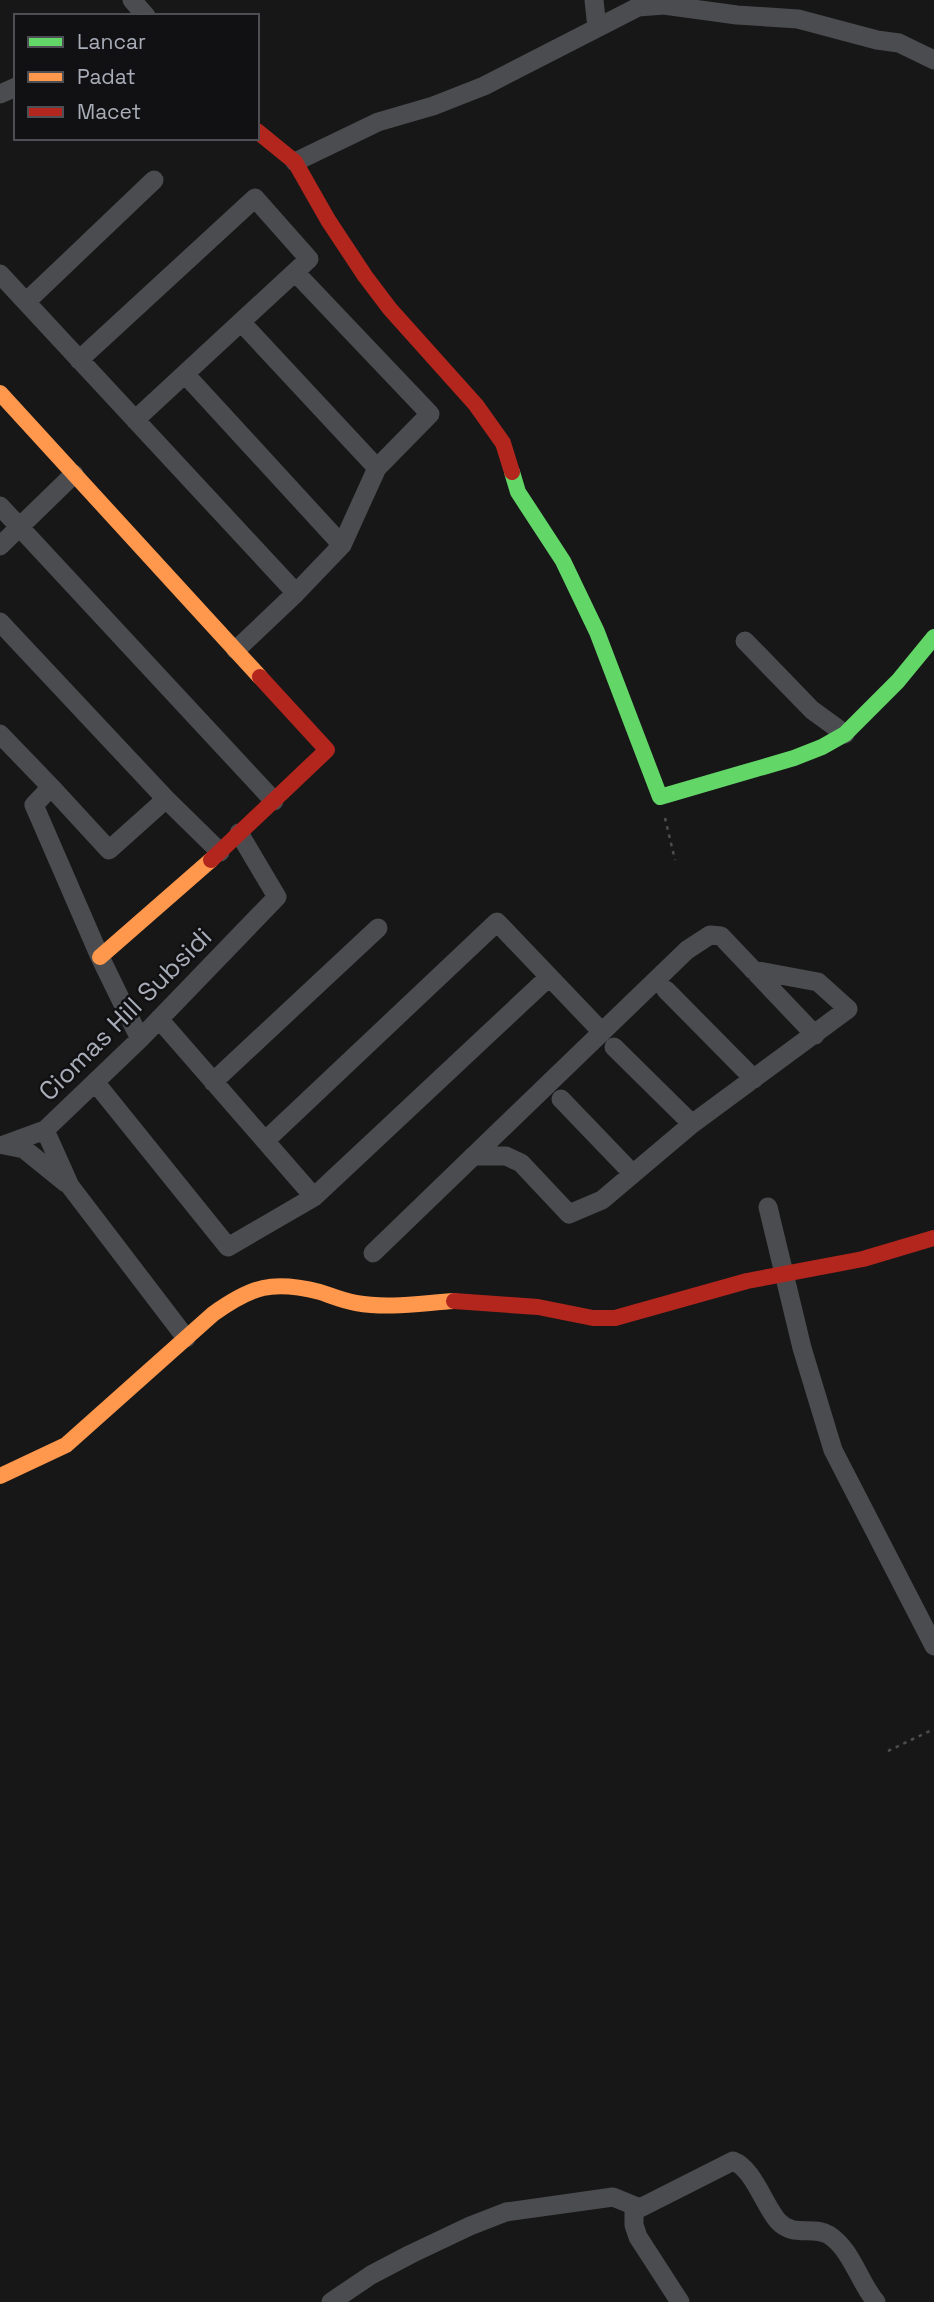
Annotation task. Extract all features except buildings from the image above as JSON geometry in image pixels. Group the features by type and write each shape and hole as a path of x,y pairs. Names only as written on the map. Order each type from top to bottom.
{"street":[{"path":"132,0 144,14"},
{"path":"594,0 597,28"},
{"path":"295,162 378,122 433,106 484,86 638,7 664,5 737,15 798,19 899,43 934,60"},
{"path":"259,133 295,162 338,238 365,276 390,309 476,405 503,443 518,492 563,561 597,632 660,797 794,758 845,734 898,681 934,637"},
{"path":"26,302 153,180"},
{"path":"79,360 255,198 309,259 135,420"},
{"path":"236,650 342,545 377,468 430,414 295,272"},
{"path":"0,274 296,593"},
{"path":"241,322 377,468"},
{"path":"185,374 342,545"},
{"path":"0,393 327,750 220,852 100,957"},
{"path":"0,545 74,474"},
{"path":"0,506 274,801"},
{"path":"0,622 166,799 220,852"},
{"path":"745,642 812,710 845,734"},
{"path":"0,734 109,850 166,799"},
{"path":"51,787 34,805 100,957 140,1039"},
{"name":"Ciomas Hill Subsidi","path":"186,1338 70,1186 45,1130 140,1039 277,897 239,833"},
{"path":"265,1141 497,922 692,1124"},
{"path":"213,1082 378,928"},
{"path":"373,1252 473,1156 608,1040 687,950 710,935 721,936 816,1035"},
{"path":"473,1156 506,1156 521,1163 569,1214 602,1200 692,1124 848,1009 818,982 754,970"},
{"path":"95,1082 228,1247 314,1197 550,977"},
{"path":"666,990 754,1079"},
{"path":"159,1019 314,1197"},
{"path":"561,1099 633,1174"},
{"path":"2,1145 45,1130"},
{"path":"2,1145 24,1149 70,1186"},
{"path":"768,1207 802,1348 833,1450 934,1646"},
{"path":"0,1476 66,1445 213,1314 250,1291 280,1285 355,1303 389,1306 460,1300 538,1307 593,1318 615,1318 747,1281 863,1259 934,1238"},
{"path":"331,2302 371,2275 411,2254 506,2212 612,2197 634,2207 646,2207 728,2162 737,2162 744,2168 781,2224 797,2231 823,2232 838,2242 876,2302"},
{"path":"634,2207 634,2225 638,2236 680,2302"}],"path":[{"path":"660,797 675,860"},
{"path":"888,1751 934,1729"}],"traffic: fast":[{"path":"512,472 518,492 563,561 597,632 660,797 794,758 845,734 898,681 934,637"}],"traffic: slow":[{"path":"0,393 260,677"},
{"path":"100,957 211,860"},
{"path":"0,1476 66,1445 213,1314 251,1292 275,1286 289,1286 352,1302 381,1306 454,1301"}],"traffic: jam":[{"path":"259,133 295,162 328,220 365,276 390,309 476,405 503,443 512,472"},
{"path":"211,860 327,750 260,677"},
{"path":"454,1301 538,1307 593,1318 615,1318 747,1281 863,1259 934,1238"}]}
